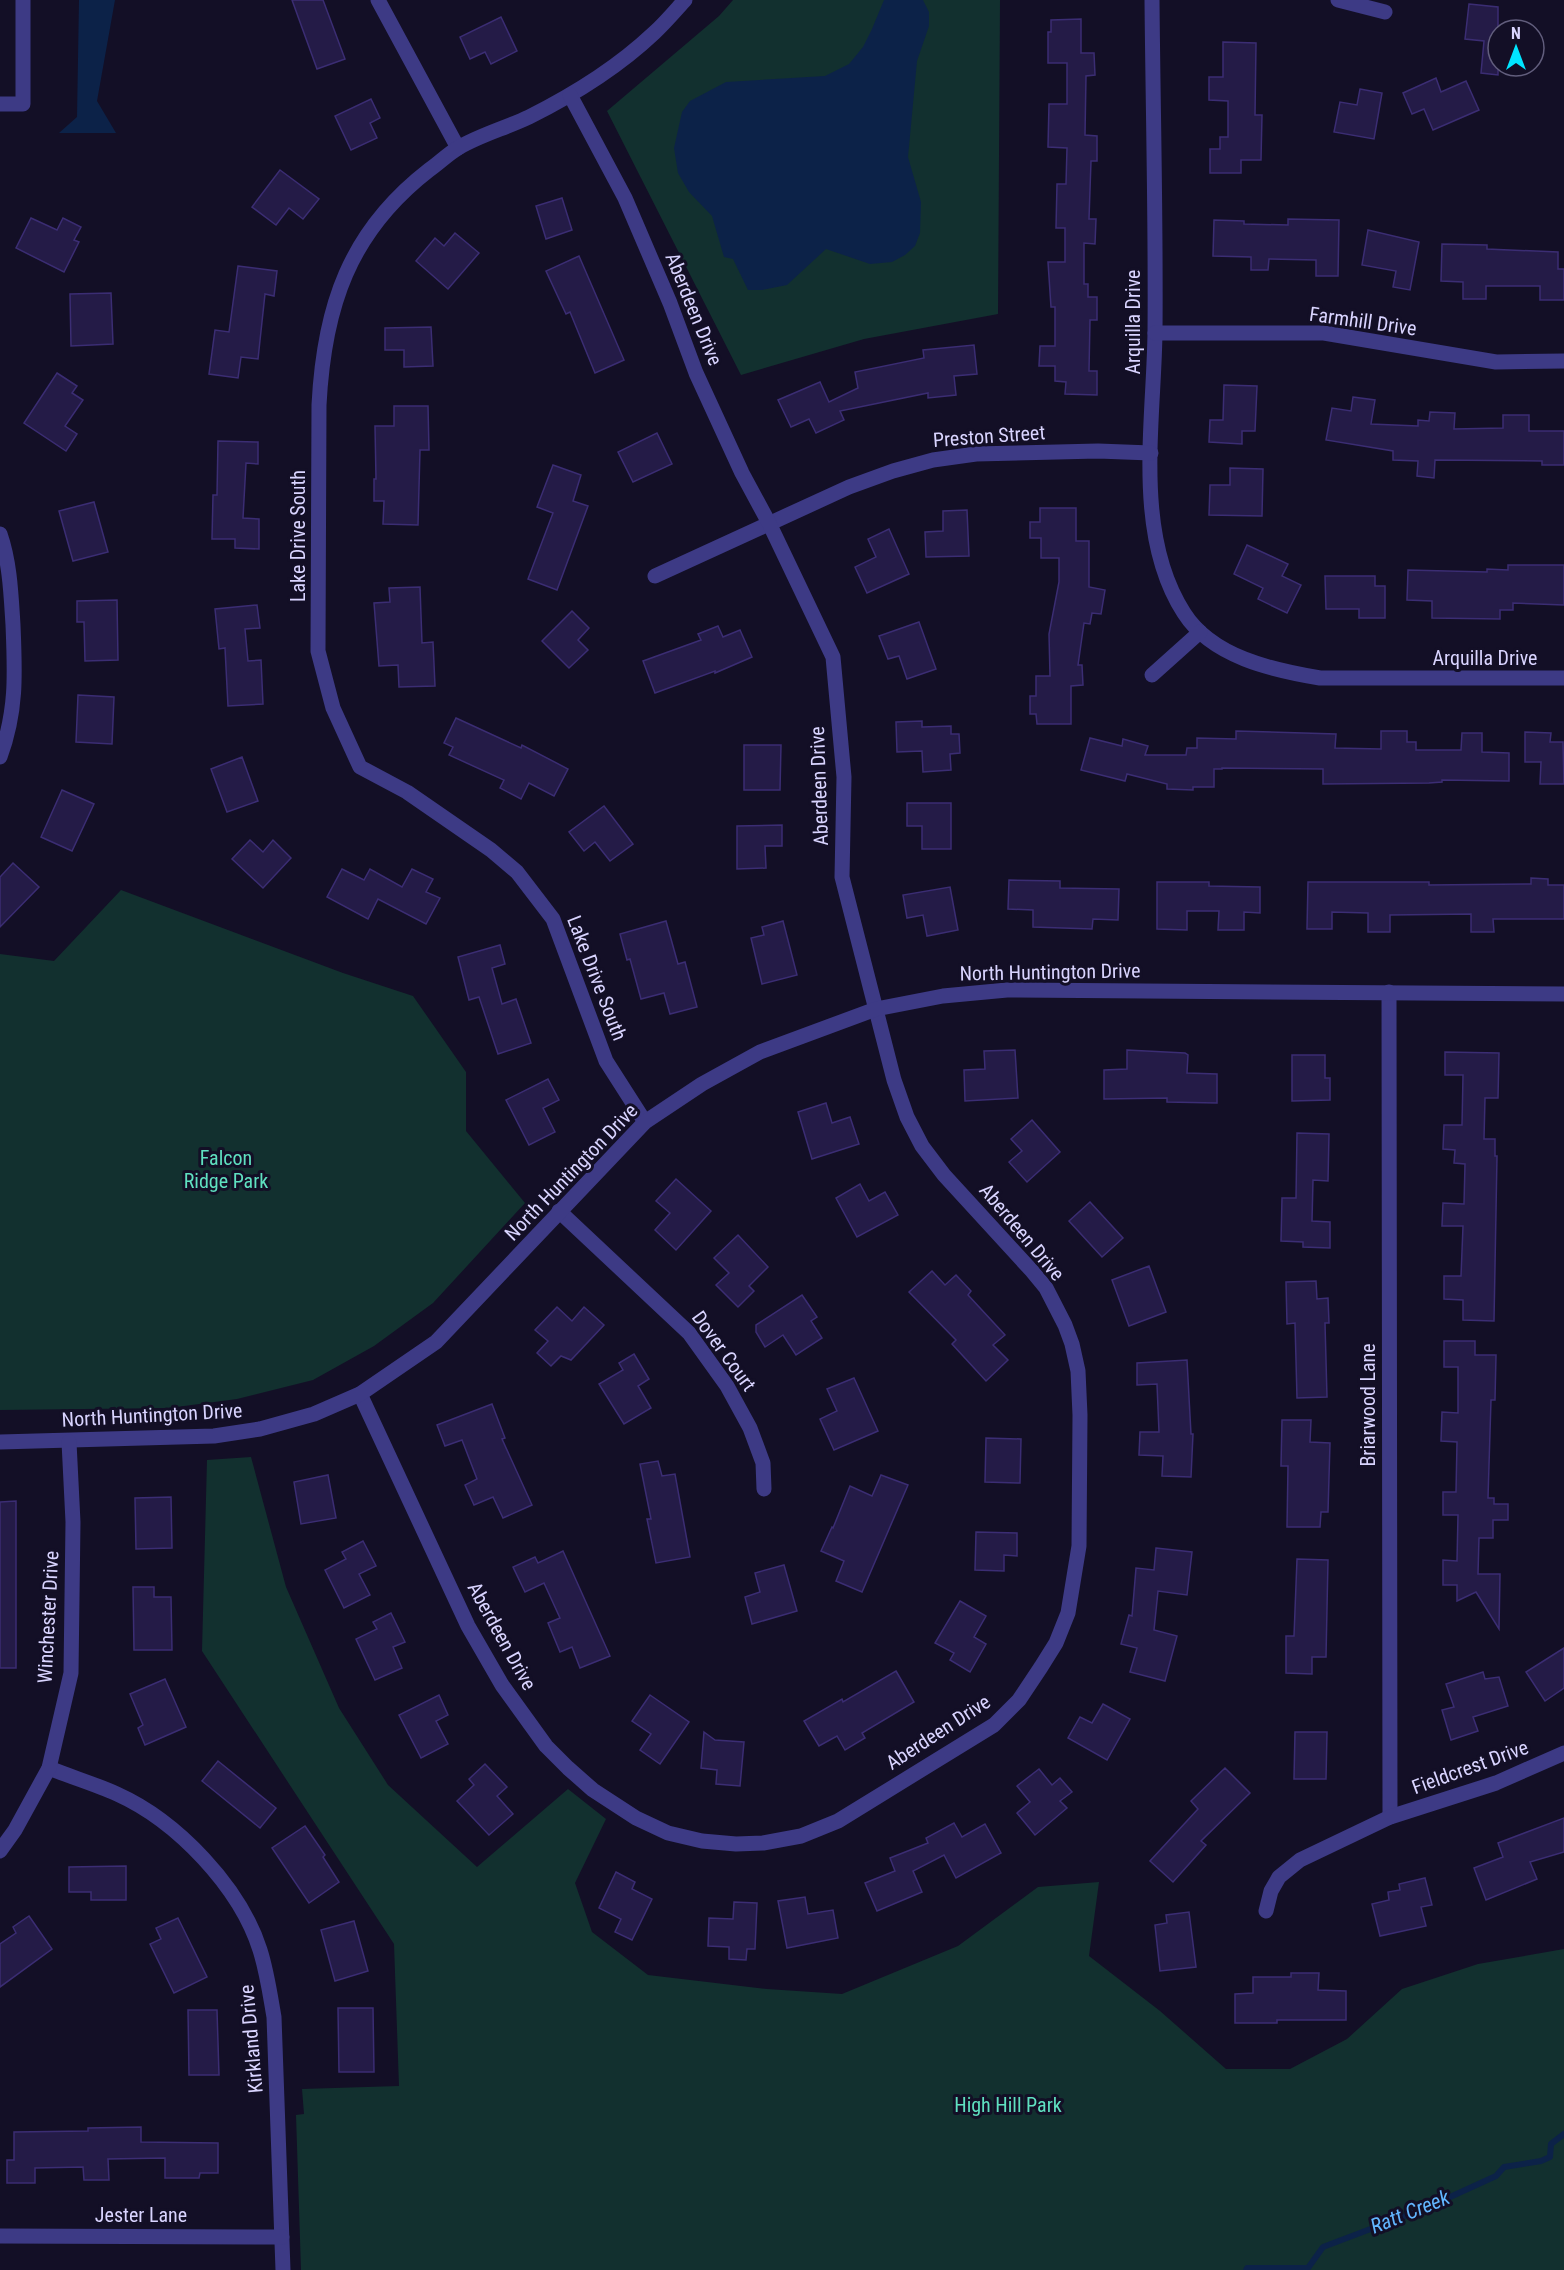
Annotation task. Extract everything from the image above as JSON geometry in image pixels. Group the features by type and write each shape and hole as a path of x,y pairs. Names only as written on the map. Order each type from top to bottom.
{"street":[{"path":"0,104 22,104 23,0"},
{"path":"378,0 458,148"},
{"name":"Lake Drive South","path":"645,1122 606,1061 553,919 517,872 491,850 407,792 360,767 333,708 318,651 319,405 321,367 335,299 347,269 363,241 410,185 458,148 528,117 570,95 614,65 654,33 685,0"},
{"name":"Arquilla Drive","path":"1152,0 1155,333 1151,453 1153,509 1159,556 1184,614 1200,632 1221,647 1245,659 1280,671 1320,678 1564,678"},
{"path":"1338,0 1385,12"},
{"name":"Aberdeen Drive","path":"360,1394 468,1626 502,1685 546,1746 568,1768 593,1790 636,1818 668,1833 724,1843 763,1843 801,1836 838,1821 994,1725 1018,1700 1041,1667 1056,1643 1068,1613 1079,1546 1080,1415 1078,1371 1072,1344 1046,1288 944,1175 922,1146 907,1117 894,1080 842,877 844,777 833,657 769,523 742,473 696,373 670,303 625,198 570,95"},
{"name":"Farmhill Drive","path":"1155,333 1324,333 1496,362 1564,361"},
{"name":"Preston Street","path":"655,576 849,487 933,460 976,454 1098,451 1151,453"},
{"path":"0,534 7,554 12,597 15,690 7,737 0,757"},
{"path":"1152,675 1200,632"},
{"name":"North Huntington Drive","path":"0,1442 69,1442 214,1436 260,1429 314,1414 360,1394 436,1342 645,1122 702,1084 750,1057 876,1010 943,996 1007,990 1564,994"},
{"name":"Briarwood Lane","path":"1389,992 1390,1818"},
{"name":"Dover Court","path":"559,1211 689,1333 728,1386 750,1428 763,1463 764,1489"},
{"name":"Winchester Drive","path":"0,1851 15,1830 49,1768 71,1673 73,1522 69,1442"},
{"name":"Fieldcrest Drive","path":"1266,1911 1271,1891 1279,1877 1300,1860 1390,1818 1496,1783 1564,1753"},
{"name":"Kirkland Drive","path":"49,1768 119,1795 184,1838 229,1891 259,1948 269,1985 274,2017 283,2270"},
{"name":"Jester Lane","path":"0,2236 282,2237"}],"green space":[{"path":"733,0 1000,0 998,314 864,339 741,375 607,111 719,16"},
{"name":"Falcon Ridge Park","path":"121,890 343,973 413,996 466,1072 466,1131 525,1203 433,1303 374,1346 313,1380 237,1399 169,1408 0,1410 0,954 54,961"},
{"name":"High Hill Park","path":"251,1457 286,1587 339,1708 388,1785 477,1867 568,1789 606,1819 575,1883 592,1932 648,1975 767,1989 842,1994 958,1946 1038,1887 1099,1882 1089,1956 1160,2011 1226,2069 1290,2069 1347,2039 1402,1989 1478,1964 1564,1949 1564,2270 301,2270 296,2115 304,2114 302,2089 399,2086 394,1944 202,1651 207,1460"}],"water":[{"path":"79,0 115,0 97,101 116,133 59,133 77,117"},
{"path":"884,0 923,0 929,12 929,26 917,61 908,157 921,202 920,233 915,246 892,262 870,264 826,249 787,285 748,290 733,259 724,257 712,216 689,192 678,173 674,148 682,112 690,101 726,82 825,76 849,64 863,47"}],"building":[{"path":"292,0 323,0 345,59 317,69"},
{"path":"1469,4 1498,7 1498,18 1486,18 1486,74 1481,73 1484,41 1465,39"},
{"path":"501,17 517,51 491,64 485,52 470,59 460,37"},
{"path":"1081,19 1081,53 1094,53 1095,75 1086,76 1085,135 1097,136 1097,161 1091,161 1089,219 1096,219 1095,244 1084,243 1084,284 1088,284 1088,297 1097,297 1097,320 1090,320 1089,371 1097,371 1097,395 1065,394 1066,382 1055,381 1055,366 1039,366 1040,346 1055,346 1055,307 1051,307 1048,262 1065,262 1065,228 1056,228 1057,184 1066,184 1067,148 1048,147 1049,104 1067,104 1067,63 1048,63 1048,32 1051,32 1051,20"},
{"path":"1223,42 1256,43 1255,115 1262,115 1261,160 1241,160 1241,173 1210,173 1210,149 1220,149 1220,137 1228,137 1228,101 1209,100 1209,77 1223,77"},
{"path":"1436,78 1441,92 1466,81 1479,110 1433,130 1424,109 1412,114 1403,93"},
{"path":"1360,89 1382,93 1374,139 1334,132 1340,102 1357,105"},
{"path":"371,99 380,118 370,123 377,138 351,150 335,116"},
{"path":"280,170 319,199 303,219 289,208 276,225 252,207"},
{"path":"562,198 572,230 546,239 536,206"},
{"path":"31,218 57,230 63,218 81,227 74,240 79,242 64,272 16,248"},
{"path":"1288,219 1339,220 1338,276 1316,276 1316,260 1269,259 1268,270 1251,270 1251,257 1213,256 1214,220 1244,221 1244,224 1288,225"},
{"path":"1368,230 1419,242 1410,290 1393,287 1396,271 1362,265"},
{"path":"455,233 479,253 448,289 416,261 435,238 444,246"},
{"path":"1442,244 1487,245 1487,249 1558,252 1558,269 1564,269 1564,300 1540,300 1540,286 1486,286 1486,299 1463,299 1463,282 1441,281"},
{"path":"579,256 624,360 595,373 570,312 566,314 546,271"},
{"path":"238,266 277,271 274,296 265,294 258,359 241,357 238,378 209,374 215,330 229,332"},
{"path":"111,293 113,344 71,346 70,294"},
{"path":"431,327 433,366 404,367 404,350 385,350 385,328"},
{"path":"974,345 977,374 954,376 956,395 928,398 928,393 840,411 844,420 816,433 809,419 791,427 778,400 820,382 829,402 858,388 855,372 924,358 923,350"},
{"path":"57,373 77,386 72,393 83,400 65,426 77,434 66,451 24,423"},
{"path":"1224,385 1257,386 1255,431 1242,431 1242,444 1209,442 1210,420 1223,420"},
{"path":"1353,397 1375,400 1371,424 1418,426 1418,420 1429,421 1430,412 1455,413 1454,429 1503,428 1503,415 1529,415 1529,431 1564,431 1564,465 1542,465 1542,461 1435,460 1434,478 1417,476 1418,461 1393,460 1393,451 1326,440 1332,408 1351,411"},
{"path":"394,406 428,406 429,450 420,450 418,525 383,524 384,501 374,501 375,426 394,426"},
{"path":"657,433 672,464 633,482 618,452"},
{"path":"218,441 258,442 258,464 246,463 243,518 259,519 259,549 235,548 235,539 212,539 213,495 217,495"},
{"path":"553,465 581,475 573,501 588,506 557,590 528,579 553,513 537,507"},
{"path":"1230,468 1263,469 1262,516 1209,515 1210,485 1230,485"},
{"path":"94,502 108,552 73,561 59,511"},
{"path":"1040,508 1076,508 1076,541 1089,541 1089,587 1105,590 1101,614 1092,613 1090,624 1084,623 1078,665 1082,665 1083,685 1071,686 1071,724 1037,724 1036,714 1030,714 1030,696 1036,696 1036,676 1050,676 1049,634 1059,582 1059,558 1041,558 1041,538 1030,538 1030,522 1040,522"},
{"path":"967,510 969,556 926,557 925,532 943,531 943,511"},
{"path":"889,529 909,574 867,593 855,567 876,557 868,539"},
{"path":"1247,545 1288,564 1282,576 1301,585 1287,613 1258,599 1263,588 1234,574"},
{"path":"1508,565 1564,565 1564,605 1513,603 1513,610 1500,610 1500,619 1432,618 1432,601 1407,600 1408,570 1487,572 1487,569 1508,570"},
{"path":"1325,576 1375,576 1375,586 1385,586 1385,618 1359,618 1359,609 1326,609"},
{"path":"420,587 422,643 433,642 435,686 399,687 398,665 379,666 374,603 390,602 389,588"},
{"path":"117,600 118,660 85,661 84,622 77,622 77,601"},
{"path":"257,605 260,628 245,629 248,661 261,660 263,704 228,706 225,648 219,649 215,609"},
{"path":"572,611 589,628 578,640 588,650 569,668 542,641"},
{"path":"919,622 936,669 907,679 899,656 888,659 879,636"},
{"path":"718,626 723,637 740,630 752,657 715,673 715,671 655,693 643,661 701,640 698,634"},
{"path":"78,695 114,697 112,744 76,742"},
{"path":"456,718 521,748 522,745 568,769 554,796 529,783 521,799 500,788 504,780 449,755 453,747 444,743"},
{"path":"922,721 922,727 951,726 951,734 959,734 960,753 950,754 951,770 923,772 922,751 897,752 896,722"},
{"path":"1236,731 1336,734 1335,748 1381,749 1381,731 1407,731 1407,742 1416,742 1416,750 1461,750 1462,733 1482,733 1482,752 1509,753 1509,781 1442,780 1442,782 1429,783 1323,784 1323,769 1222,768 1214,769 1214,787 1193,787 1193,790 1167,789 1167,784 1127,774 1125,781 1081,770 1090,738 1122,746 1123,739 1148,746 1145,755 1186,755 1187,748 1197,748 1197,738 1236,739"},
{"path":"1525,732 1551,733 1550,742 1563,742 1564,784 1540,784 1541,762 1525,762"},
{"path":"744,745 781,745 780,790 744,790"},
{"path":"242,757 258,801 227,812 211,769"},
{"path":"62,790 94,804 72,851 41,837"},
{"path":"907,803 951,803 951,849 922,849 922,826 907,826"},
{"path":"604,806 633,844 610,861 595,842 584,851 569,832"},
{"path":"782,825 782,846 765,846 766,868 737,869 737,826"},
{"path":"250,840 263,852 273,840 291,858 263,888 232,859"},
{"path":"13,863 39,887 0,927 0,877"},
{"path":"342,869 364,880 370,869 402,887 412,869 433,879 426,892 440,898 426,924 378,899 368,919 327,897"},
{"path":"1531,878 1548,879 1548,885 1564,885 1564,919 1493,919 1494,932 1471,932 1471,914 1390,915 1390,932 1368,932 1368,913 1332,912 1332,929 1307,929 1308,882 1429,882 1429,885 1531,884"},
{"path":"1009,880 1060,881 1060,888 1119,889 1118,920 1093,919 1092,929 1033,927 1033,910 1008,909"},
{"path":"1157,882 1209,882 1209,886 1260,887 1260,913 1244,912 1244,930 1218,930 1219,911 1187,911 1187,930 1157,929"},
{"path":"950,887 958,930 927,936 923,915 907,918 903,895"},
{"path":"666,921 678,964 685,962 697,1007 670,1014 664,993 641,999 630,959 627,960 620,934"},
{"path":"783,921 797,975 762,984 751,938 764,935 762,927"},
{"path":"500,945 505,964 492,968 502,1004 516,999 531,1043 498,1054 479,997 469,1000 458,957"},
{"path":"1015,1050 1018,1098 965,1101 964,1070 985,1069 984,1051"},
{"path":"1127,1050 1185,1053 1188,1055 1187,1073 1217,1074 1217,1103 1167,1102 1167,1098 1104,1099 1104,1070 1127,1069"},
{"path":"1445,1052 1499,1053 1498,1098 1485,1098 1484,1139 1495,1139 1495,1156 1497,1156 1494,1321 1463,1320 1463,1300 1444,1299 1444,1276 1461,1276 1463,1226 1442,1226 1443,1203 1464,1204 1465,1164 1454,1163 1455,1150 1443,1149 1444,1125 1462,1125 1463,1075 1445,1075"},
{"path":"1292,1055 1325,1055 1325,1078 1330,1078 1330,1100 1292,1101"},
{"path":"548,1079 559,1100 543,1108 555,1132 529,1145 506,1100"},
{"path":"826,1103 832,1123 850,1117 859,1144 812,1159 798,1112"},
{"path":"1032,1120 1060,1152 1027,1182 1009,1162 1022,1151 1011,1139"},
{"path":"1297,1133 1329,1134 1328,1181 1313,1180 1312,1221 1330,1222 1330,1248 1303,1247 1303,1242 1281,1241 1282,1198 1296,1198"},
{"path":"676,1179 711,1211 676,1250 655,1230 670,1213 656,1201"},
{"path":"860,1184 869,1201 885,1192 898,1215 857,1237 836,1198"},
{"path":"1090,1202 1123,1238 1102,1257 1069,1221"},
{"path":"738,1235 768,1267 749,1286 754,1291 738,1307 716,1285 729,1273 714,1258"},
{"path":"1149,1266 1166,1312 1129,1326 1112,1280"},
{"path":"932,1271 945,1285 956,1275 971,1291 968,1295 1005,1335 993,1345 1008,1360 986,1381 952,1344 956,1340 909,1292"},
{"path":"1316,1281 1317,1299 1328,1298 1329,1323 1325,1323 1327,1397 1297,1398 1295,1323 1287,1324 1286,1282"},
{"path":"802,1295 817,1317 811,1321 822,1338 796,1355 783,1335 765,1347 756,1332 756,1325"},
{"path":"557,1307 572,1321 584,1307 604,1325 571,1360 561,1356 551,1366 537,1353 548,1341 535,1330"},
{"path":"1444,1341 1475,1341 1475,1355 1496,1355 1495,1400 1491,1400 1488,1498 1494,1498 1494,1504 1508,1504 1508,1520 1493,1520 1493,1538 1479,1538 1478,1574 1500,1574 1499,1629 1476,1592 1457,1601 1457,1585 1443,1585 1443,1560 1457,1561 1458,1515 1443,1515 1443,1492 1456,1492 1457,1442 1441,1441 1442,1412 1458,1413 1458,1367 1444,1367"},
{"path":"634,1354 649,1379 638,1386 651,1408 624,1424 599,1384 623,1370 619,1363"},
{"path":"1187,1360 1191,1434 1193,1434 1191,1477 1162,1476 1163,1456 1139,1455 1140,1432 1159,1432 1157,1384 1137,1385 1137,1363"},
{"path":"854,1378 878,1431 834,1450 820,1419 837,1411 827,1389"},
{"path":"492,1404 505,1438 502,1439 532,1505 503,1518 493,1497 474,1505 465,1485 477,1479 462,1440 445,1446 437,1425"},
{"path":"1282,1420 1311,1420 1310,1442 1330,1443 1328,1512 1321,1512 1320,1527 1287,1527 1288,1466 1281,1466"},
{"path":"986,1438 1021,1439 1020,1483 985,1482"},
{"path":"658,1461 662,1476 675,1474 690,1557 656,1563 647,1519 651,1519 640,1464"},
{"path":"328,1475 336,1518 301,1524 294,1482"},
{"path":"881,1475 908,1485 862,1592 836,1581 844,1561 821,1551 850,1486 872,1496"},
{"path":"171,1497 172,1548 136,1549 135,1498"},
{"path":"16,1501 16,1668 0,1668 0,1502"},
{"path":"976,1532 1017,1533 1017,1556 1004,1555 1004,1571 975,1570"},
{"path":"363,1541 376,1566 359,1574 370,1595 344,1608 325,1570 346,1559 342,1552"},
{"path":"1156,1548 1192,1552 1187,1595 1158,1591 1154,1630 1177,1636 1165,1681 1130,1672 1137,1648 1121,1644 1129,1615 1132,1616 1136,1568 1154,1570"},
{"path":"563,1551 610,1656 580,1668 572,1647 560,1652 548,1623 560,1618 544,1583 525,1592 513,1567 535,1557 538,1563"},
{"path":"1297,1559 1328,1560 1326,1657 1312,1657 1312,1674 1286,1673 1286,1636 1294,1636"},
{"path":"784,1565 797,1611 752,1624 745,1597 760,1592 755,1573"},
{"path":"133,1587 154,1587 154,1597 171,1597 172,1650 134,1650"},
{"path":"960,1601 986,1616 974,1637 986,1644 970,1672 950,1660 954,1653 935,1643"},
{"path":"391,1613 405,1642 393,1647 402,1668 375,1680 356,1639 377,1629 373,1622"},
{"path":"1564,1648 1564,1688 1545,1701 1526,1672"},
{"path":"896,1671 914,1702 862,1733 865,1738 845,1750 837,1736 819,1746 804,1721 842,1699 843,1702"},
{"path":"1483,1672 1485,1679 1499,1677 1508,1706 1473,1717 1478,1731 1451,1740 1442,1710 1454,1707 1446,1684"},
{"path":"165,1679 186,1727 145,1745 138,1728 143,1725 130,1694"},
{"path":"439,1695 448,1715 436,1721 448,1744 421,1758 399,1715"},
{"path":"650,1695 689,1722 660,1764 640,1750 651,1734 632,1721"},
{"path":"1103,1704 1130,1719 1107,1760 1068,1738 1080,1717 1092,1723"},
{"path":"704,1732 715,1740 744,1742 740,1786 716,1784 717,1770 701,1768"},
{"path":"1295,1732 1327,1732 1326,1779 1294,1779"},
{"path":"218,1761 276,1808 260,1828 202,1781"},
{"path":"485,1764 507,1787 497,1796 513,1814 489,1835 457,1801 474,1785 469,1779"},
{"path":"1225,1768 1250,1793 1201,1841 1206,1845 1173,1882 1150,1861 1198,1809 1191,1801"},
{"path":"1039,1769 1052,1785 1060,1778 1072,1792 1060,1801 1067,1808 1035,1835 1017,1813 1030,1802 1017,1786"},
{"path":"1564,1818 1564,1852 1530,1862 1537,1879 1486,1900 1474,1868 1503,1857 1498,1843"},
{"path":"954,1823 962,1837 985,1824 1001,1853 956,1878 944,1855 913,1871 922,1892 877,1911 865,1883 895,1871 890,1858 928,1843 926,1838"},
{"path":"305,1826 325,1855 323,1857 339,1882 309,1903 272,1848"},
{"path":"126,1866 126,1900 91,1900 91,1892 69,1892 69,1867"},
{"path":"616,1872 635,1882 632,1889 652,1899 632,1940 615,1932 621,1919 599,1908"},
{"path":"1425,1878 1432,1905 1421,1907 1426,1926 1380,1936 1372,1904 1389,1900 1388,1892 1400,1890 1399,1884"},
{"path":"805,1897 808,1914 833,1910 838,1938 787,1948 778,1901"},
{"path":"734,1902 757,1903 755,1949 747,1949 746,1960 729,1959 729,1947 708,1946 709,1918 733,1919"},
{"path":"1189,1912 1196,1967 1160,1971 1155,1925 1167,1923 1166,1915"},
{"path":"29,1916 52,1949 0,1987 0,1944 16,1933 13,1927"},
{"path":"178,1918 207,1977 174,1993 150,1944 161,1939 156,1928"},
{"path":"354,1921 368,1971 335,1981 321,1930"},
{"path":"1291,1973 1319,1973 1318,1990 1346,1991 1346,2020 1277,2020 1277,2023 1235,2023 1235,1994 1253,1993 1253,1977 1291,1977"},
{"path":"338,2008 373,2008 374,2072 339,2072"},
{"path":"188,2010 217,2010 219,2075 189,2075"},
{"path":"141,2127 141,2142 218,2143 218,2173 200,2173 199,2178 165,2178 165,2158 108,2159 109,2180 84,2180 83,2167 35,2168 35,2183 7,2183 7,2160 14,2160 14,2132 88,2131 88,2128"}],"waterway":[{"name":"Ratt Creek","path":"1246,2270 1247,2268 1308,2268 1323,2247 1426,2208 1496,2176 1504,2167 1541,2161 1550,2157 1551,2144 1564,2134"}]}
